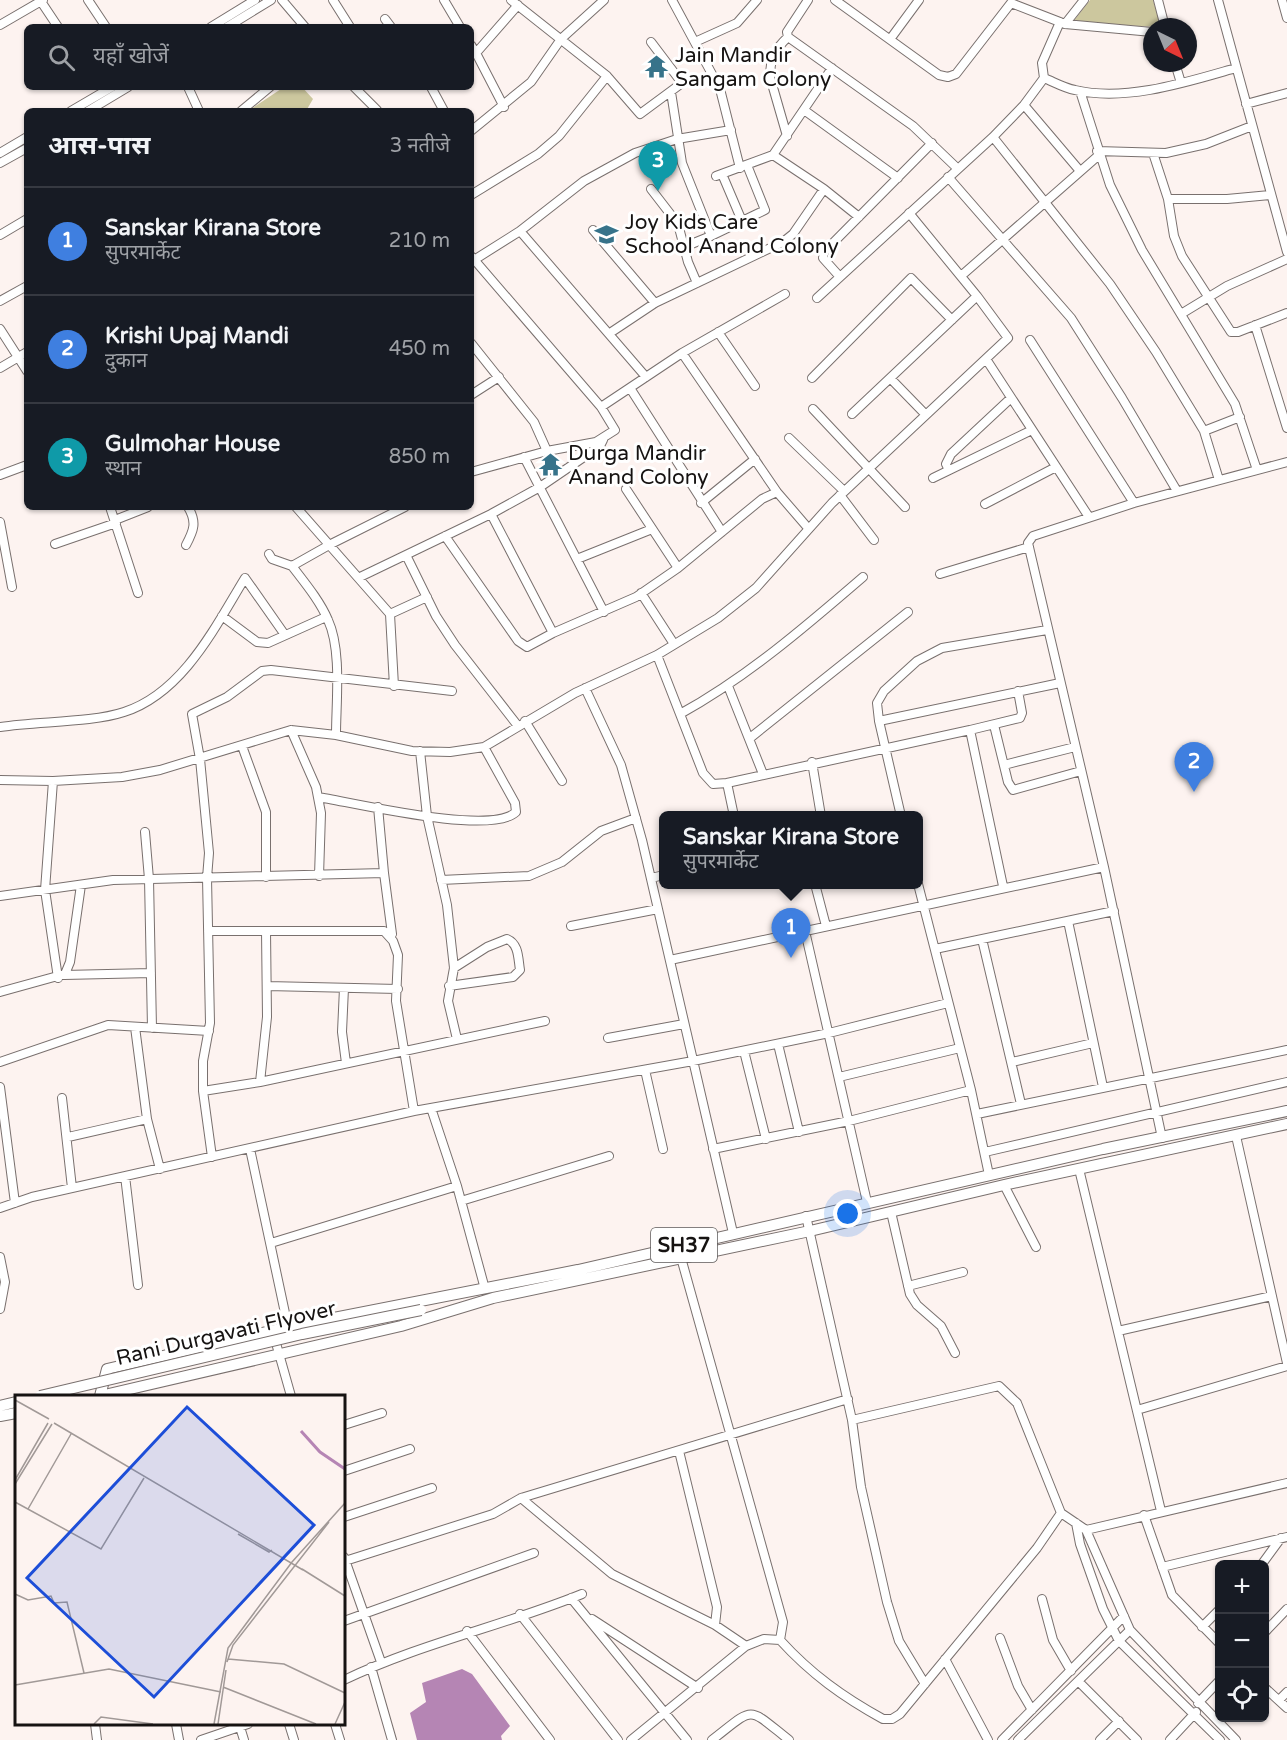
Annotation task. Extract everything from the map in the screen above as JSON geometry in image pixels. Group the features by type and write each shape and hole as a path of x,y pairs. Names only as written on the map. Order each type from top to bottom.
{"main road":[{"name":"SH37","path":"100,1395 107,1369 272,1330 679,1252 733,1233 806,1216 1287,1111"},
{"path":"104,1395 401,1326 494,1298 679,1252 810,1231 1004,1185 1287,1124"},
{"name":"Rani Durgavati Flyover","path":"421,1310 445,1296"},
{"name":"Rani Durgavati Flyover","path":"44,1395 302,1334 421,1310 444,1313"},
{"path":"0,1406 15,1402"},
{"path":"0,1416 15,1413"}],"street":[{"path":"0,25 41,0 56,24"},
{"path":"88,0 104,24"},
{"path":"216,24 255,0"},
{"path":"232,24 271,0"},
{"path":"282,0 302,24"},
{"path":"333,0 348,24"},
{"path":"444,0 458,24"},
{"path":"474,129 531,82 561,39 604,0"},
{"path":"672,0 720,88 743,166 765,210 684,247"},
{"path":"695,42 737,23 757,0"},
{"path":"808,0 787,32 788,37 913,126 958,169"},
{"path":"835,0 891,38 939,75 948,77 956,74 1012,1 1063,23 1143,31"},
{"path":"891,38 919,0"},
{"path":"818,298 993,137 1024,105 1044,78 1042,63 1063,23 1084,0"},
{"path":"1158,0 1163,18"},
{"path":"1218,0 1287,252"},
{"path":"1282,0 1287,18"},
{"path":"474,48 515,3 607,76 640,114 682,83 651,42"},
{"path":"385,19 389,24"},
{"path":"787,136 770,77 770,67 778,46 788,37"},
{"path":"474,51 504,106"},
{"path":"742,221 719,175 773,155 832,68"},
{"path":"1044,78 1080,91 1106,93 1159,89 1236,68"},
{"path":"1178,72 1181,83"},
{"path":"474,193 538,154 559,136 607,76"},
{"path":"76,108 107,90"},
{"path":"93,108 123,90"},
{"path":"189,90 198,108"},
{"path":"245,108 266,90"},
{"path":"357,90 373,108"},
{"path":"433,90 442,108"},
{"path":"1080,91 1110,185 1142,250 1240,417 1257,470"},
{"path":"671,92 677,139 686,177 711,236"},
{"path":"1246,104 1287,93"},
{"path":"1024,105 1080,171"},
{"path":"804,110 898,178"},
{"path":"961,276 1098,153 1166,153 1206,144 1252,126"},
{"path":"474,257 520,231 584,181 635,153 677,139 731,130"},
{"path":"993,137 1110,284 1204,431 1219,480"},
{"path":"840,277 822,258 824,252 932,143"},
{"path":"0,153 24,150"},
{"path":"0,163 24,150"},
{"path":"1153,153 1168,199 1174,236 1182,256 1231,332 1287,313"},
{"path":"773,155 824,189 859,217"},
{"path":"948,177 1071,318 1177,491"},
{"path":"651,189 673,214 697,283"},
{"path":"610,333 656,303 783,242 793,234 824,189"},
{"path":"1168,199 1227,199 1270,195"},
{"path":"0,780 52,781 122,777 200,759 291,730 336,735 420,752 450,752 484,747 585,688 657,655 718,618 756,588 842,493 1008,338 909,213"},
{"path":"0,236 24,221"},
{"path":"593,230 656,303"},
{"path":"520,231 646,377"},
{"path":"474,259 601,407 615,430 603,439 547,450 474,471"},
{"path":"1181,314 1209,296 1287,259"},
{"path":"812,378 910,278 952,320"},
{"path":"0,301 24,288"},
{"path":"601,407 682,353 785,294"},
{"path":"852,414 977,296"},
{"path":"1255,325 1287,428"},
{"path":"0,329 24,367"},
{"path":"718,332 755,386"},
{"path":"1030,340 1134,503"},
{"path":"474,347 534,422 547,450"},
{"path":"682,353 777,492 808,528"},
{"path":"0,368 24,354"},
{"path":"986,359 1089,517"},
{"path":"474,394 499,377"},
{"path":"890,378 926,415"},
{"path":"630,388 701,503 722,532"},
{"path":"949,470 946,464 951,454 1011,398"},
{"path":"813,410 870,467 904,507"},
{"path":"1204,431 1240,417"},
{"path":"933,478 1032,430"},
{"path":"789,438 842,493 874,540"},
{"path":"360,577 491,514 540,487 600,446 603,439"},
{"path":"524,457 604,612"},
{"path":"701,503 754,459"},
{"path":"1162,1138 1158,1110 1114,911 1029,547 1033,536 1089,517 1287,462"},
{"path":"0,475 24,466"},
{"path":"985,504 1056,467"},
{"path":"626,489 678,568"},
{"path":"445,536 524,646 533,645 553,633 604,612 641,593 678,568 762,499 777,492"},
{"path":"111,510 138,593"},
{"path":"55,544 116,522 142,510"},
{"path":"186,544 194,529 194,518 190,510"},
{"path":"299,510 360,577 390,614 394,686"},
{"path":"292,566 330,544 399,510"},
{"path":"491,514 553,633"},
{"path":"0,522 12,587"},
{"path":"577,559 652,529"},
{"path":"940,574 1029,547"},
{"path":"269,554 272,559 292,566 326,616 333,637 337,676 336,735"},
{"path":"406,555 455,645 521,724 562,781"},
{"path":"680,714 728,686 863,577"},
{"path":"0,727 99,716 122,712 144,704 157,695 196,656 245,578 261,597 285,635"},
{"path":"641,593 674,644"},
{"path":"390,614 427,597"},
{"path":"750,738 908,612"},
{"path":"222,616 257,642 268,643 326,616"},
{"path":"898,811 877,704 884,691 926,655 942,648 1047,630"},
{"path":"657,655 704,773 713,784 727,783 812,762 1020,718 1022,713 1018,691"},
{"path":"212,1157 203,1091 208,1031 207,878 209,853 200,759 192,714 227,698 262,671 337,676 394,686 452,691"},
{"path":"879,720 1060,683"},
{"path":"728,686 763,774"},
{"path":"585,688 621,765 636,818 733,1233"},
{"path":"994,725 1009,787 1013,790 1081,771"},
{"path":"291,730 316,787 318,797 321,813 319,876"},
{"path":"970,730 1003,886"},
{"path":"242,746 266,812 266,877"},
{"path":"318,797 427,816 484,822 508,817 516,812 515,803 484,747"},
{"path":"1004,765 1075,747"},
{"path":"420,752 427,816 441,880 454,968 448,1001 457,1039"},
{"path":"812,762 820,811"},
{"path":"52,781 45,890 61,976"},
{"path":"727,783 733,811"},
{"path":"378,807 392,934"},
{"path":"441,880 529,876 562,862 601,831 636,818"},
{"path":"146,832 152,1028"},
{"path":"670,960 1003,886 1104,867"},
{"path":"0,896 149,879 384,873"},
{"path":"651,878 659,876"},
{"path":"61,976 70,962 81,885"},
{"path":"816,889 826,926"},
{"path":"919,889 977,1114 989,1175"},
{"path":"571,926 658,909"},
{"path":"935,949 1114,911"},
{"path":"1068,921 1103,1087"},
{"path":"208,931 384,931 393,941 398,955 396,1001 414,1111"},
{"path":"260,1082 267,1017 266,931"},
{"path":"805,931 867,1202"},
{"path":"449,986 513,977 520,970 516,948 513,941 507,939 493,943 454,968"},
{"path":"982,939 1022,1104"},
{"path":"0,992 61,976 151,973"},
{"path":"267,986 398,989"},
{"path":"344,988 342,1032 346,1063"},
{"path":"0,1208 72,1188 414,1111 744,1051 829,1033 948,1003"},
{"path":"203,1091 260,1082 545,1021"},
{"path":"608,1038 684,1024"},
{"path":"0,1062 108,1025 208,1031"},
{"path":"135,1027 147,1119 160,1169"},
{"path":"1012,1062 1093,1043"},
{"path":"778,1044 799,1132"},
{"path":"839,1077 960,1048"},
{"path":"977,1114 1103,1087 1151,1080 1287,1050"},
{"path":"744,1051 766,1138"},
{"path":"645,1070 663,1149"},
{"path":"985,1152 1158,1110 1287,1082"},
{"path":"0,1087 15,1203"},
{"path":"713,1149 849,1121 971,1090"},
{"path":"62,1098 72,1188"},
{"path":"431,1108 457,1186 485,1289"},
{"path":"68,1137 147,1119"},
{"path":"1137,1410 1287,1364 1236,1136"},
{"path":"250,1149 288,1327"},
{"path":"461,1201 609,1156"},
{"path":"1079,1169 1161,1511"},
{"path":"125,1176 138,1285"},
{"path":"1004,1185 1036,1247"},
{"path":"271,1243 457,1186"},
{"path":"891,1212 913,1300 941,1326 955,1353"},
{"path":"806,1216 848,1399 861,1487 887,1602 899,1641 924,1684"},
{"path":"679,1252 783,1623 780,1640"},
{"path":"0,1257 5,1282 0,1309"},
{"path":"908,1286 963,1272"},
{"path":"1118,1331 1272,1296"},
{"path":"272,1330 291,1395"},
{"path":"852,1420 999,1386 1017,1403 1061,1513 1086,1530 1130,1630 1236,1740"},
{"path":"345,1559 493,1514 521,1498 848,1399"},
{"path":"345,1425 382,1413"},
{"path":"345,1471 411,1449"},
{"path":"679,1450 717,1607 715,1625"},
{"path":"1086,1530 1287,1483"},
{"path":"345,1517 432,1488"},
{"path":"521,1498 612,1574 715,1625 746,1646"},
{"path":"631,1740 698,1688 746,1646 764,1640 780,1640 798,1660 831,1689 883,1719 892,1719 900,1714 1037,1548 1061,1513"},
{"path":"1144,1515 1172,1595 1215,1639"},
{"path":"1076,1523 1080,1544 1111,1629 1135,1660 1220,1740"},
{"path":"1162,1567 1284,1538"},
{"path":"1265,1560 1284,1538"},
{"path":"345,1621 363,1612 534,1553"},
{"path":"345,1562 381,1662"},
{"path":"345,1680 381,1662 467,1631 582,1594"},
{"path":"571,1598 687,1740"},
{"path":"1042,1599 1053,1640 1071,1671"},
{"path":"1269,1628 1287,1609"},
{"path":"520,1614 618,1740"},
{"path":"584,1614 698,1688"},
{"path":"1202,1627 1215,1614"},
{"path":"1002,1740 1124,1616"},
{"path":"1018,1740 1130,1630"},
{"path":"467,1631 550,1740"},
{"path":"1000,1638 1018,1686 1032,1710"},
{"path":"945,1659 988,1740"},
{"path":"371,1667 392,1740"},
{"path":"1078,1681 1137,1740"},
{"path":"1170,1740 1215,1686"},
{"path":"1269,1691 1287,1708"},
{"path":"1279,1700 1287,1692"},
{"path":"712,1740 747,1713 755,1713 788,1740"},
{"path":"1100,1740 1119,1721"},
{"path":"95,1725 97,1740"},
{"path":"176,1725 179,1740"},
{"path":"201,1740 244,1725 244,1740"},
{"path":"289,1725 294,1740"},
{"path":"335,1725 340,1740"}],"shaded area":[{"path":"1090,0 1153,0 1158,18 1143,18 1143,26 1072,23"},
{"path":"280,90 305,90 313,99 308,108 252,108"},
{"path":"462,1669 472,1674 510,1726 501,1736 502,1740 417,1740 410,1713 426,1702 422,1683"}],"place":[{"name":"Jain Mandir Sangam Colony","path":"657,67"},
{"name":"Gulmohar House","path":"658,191"},
{"name":"Joy Kids Care School Anand Colony","path":"607,234"},
{"name":"Durga Mandir Anand Colony","path":"550,465"},
{"name":"Krishi Upaj Mandi","path":"1194,792"},
{"name":"Sanskar Kirana Store","path":"791,958"}]}
